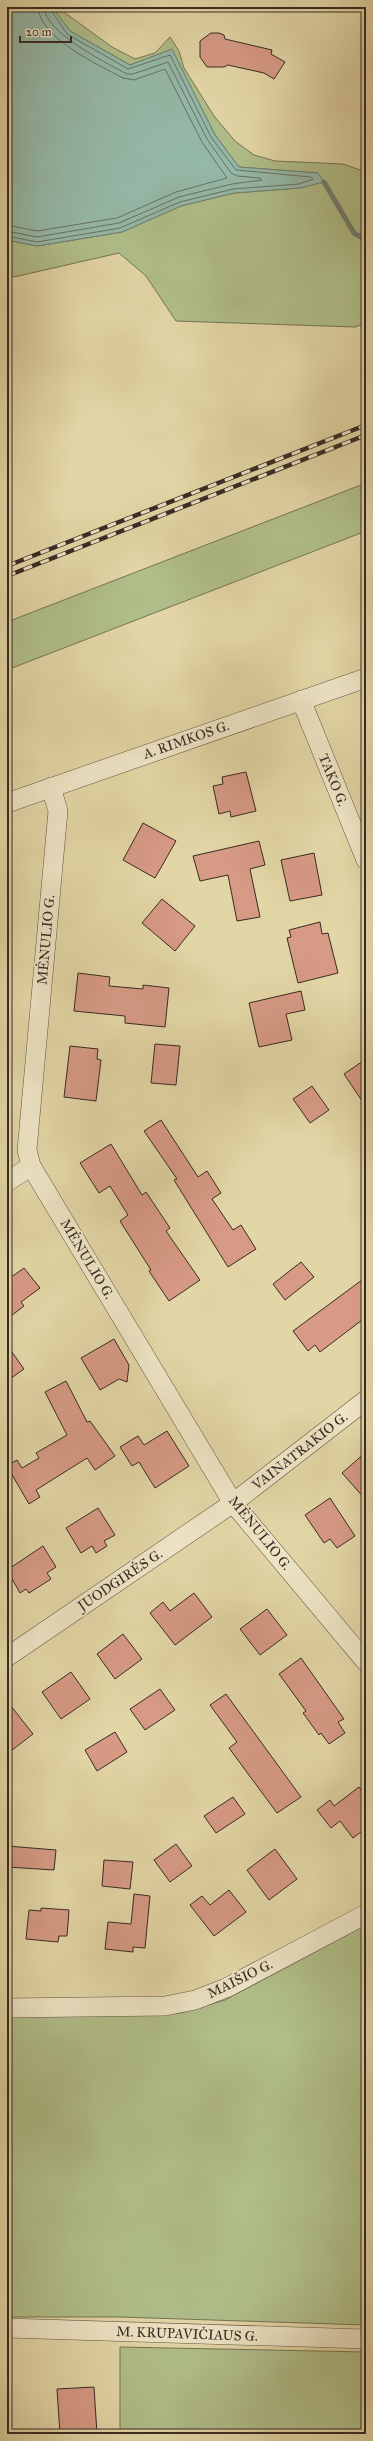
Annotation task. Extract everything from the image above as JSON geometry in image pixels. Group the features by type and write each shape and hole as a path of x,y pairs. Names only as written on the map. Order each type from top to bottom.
{"street":[{"name":"A. RIMKOS G.","path":"7,803 366,678"},
{"name":"TAKO G.","path":"301,700 366,860"},
{"name":"MĖNULIO G.","path":"51,787 58,811 27,1150 31,1166 233,1503 366,1662"},
{"path":"7,1182 31,1166"},
{"name":"VAINATRAKIO G.","path":"233,1503 366,1400"},
{"name":"JUODGIRĖS G.","path":"7,1657 233,1503"},
{"name":"MAIŠIO G.","path":"7,2008 165,2006 195,2000 226,1988 366,1914"},
{"name":"M. KRUPAVIČIAUS G.","path":"7,2328 366,2339"}],"green space":[{"path":"52,7 57,7 112,47 135,59 155,53 170,37 179,51 184,68 214,116 235,141 254,155 275,161 343,164 366,172 366,323 355,327 176,321 146,276 119,253 14,277 7,272 7,240 37,246 122,232 181,206 234,193 300,188 318,173 239,167 215,135 172,50 130,65 70,31"},
{"path":"366,483 366,531 7,670 7,622"},
{"path":"366,1925 366,2325 120,2317 7,2317 7,2016 181,2013 225,2000"},
{"path":"120,2347 366,2352 366,2434 120,2434"}],"water":[{"path":"7,7 52,7 70,31 130,65 172,49 215,135 239,167 318,173 324,182 300,188 234,193 181,206 122,232 37,246 7,240"}],"building":[{"path":"211,33 219,33 224,35 225,39 272,50 271,54 285,62 274,79 264,73 228,65 224,67 207,67 200,57 200,41"},
{"path":"246,772 256,811 231,817 230,811 219,814 213,786 223,784 222,777"},
{"path":"143,823 176,841 155,878 123,860"},
{"path":"259,841 265,865 250,869 260,917 237,921 228,875 200,881 193,856"},
{"path":"314,853 322,895 290,901 281,860"},
{"path":"162,899 195,926 175,951 142,923"},
{"path":"320,922 322,934 328,933 338,973 298,983 287,938 291,937 289,930"},
{"path":"78,973 110,977 109,986 143,989 143,985 169,988 165,1027 125,1023 125,1016 74,1011"},
{"path":"301,991 305,1010 286,1014 292,1040 259,1047 249,1003"},
{"path":"155,1044 180,1046 176,1085 151,1083"},
{"path":"70,1046 98,1049 97,1059 101,1060 96,1101 64,1097"},
{"path":"366,1059 366,1107 344,1074"},
{"path":"312,1086 329,1110 310,1123 293,1099"},
{"path":"161,1120 198,1177 207,1171 221,1193 212,1199 233,1230 241,1225 256,1249 228,1267 174,1180 177,1179 144,1131"},
{"path":"111,1144 142,1195 146,1192 170,1228 166,1231 200,1280 169,1301 149,1271 151,1270 120,1221 128,1215 110,1186 99,1193 80,1163"},
{"path":"301,1262 314,1277 285,1300 273,1284"},
{"path":"24,1268 40,1288 21,1302 24,1306 7,1319 7,1280"},
{"path":"366,1277 366,1317 320,1352 315,1345 308,1351 293,1331"},
{"path":"114,1339 129,1365 127,1382 119,1379 100,1390 81,1358"},
{"path":"7,1345 24,1369 7,1381"},
{"path":"66,1381 87,1422 90,1421 115,1456 95,1470 87,1458 36,1490 40,1497 29,1504 7,1466 17,1460 22,1468 39,1458 36,1453 67,1435 45,1392"},
{"path":"167,1431 189,1466 155,1488 139,1462 132,1466 120,1447 138,1436 144,1445"},
{"path":"366,1452 366,1500 342,1473"},
{"path":"330,1498 355,1536 337,1548 330,1539 324,1543 305,1515"},
{"path":"98,1508 115,1535 104,1541 107,1546 96,1553 92,1546 81,1553 66,1528"},
{"path":"43,1546 56,1567 47,1573 51,1579 29,1593 26,1589 20,1593 7,1570"},
{"path":"194,1593 212,1617 175,1645 150,1613 163,1602 170,1611"},
{"path":"267,1609 287,1635 260,1655 240,1629"},
{"path":"123,1634 142,1659 115,1679 97,1654"},
{"path":"301,1658 344,1719 338,1722 345,1733 329,1744 321,1733 319,1735 303,1713 306,1711 279,1674"},
{"path":"71,1672 90,1699 61,1719 42,1692"},
{"path":"160,1689 175,1710 145,1730 130,1709"},
{"path":"226,1694 301,1797 277,1813 229,1748 237,1742 210,1705"},
{"path":"7,1701 33,1734 7,1754"},
{"path":"115,1732 127,1752 97,1771 85,1750"},
{"path":"359,1787 366,1796 366,1828 353,1838 340,1821 331,1828 317,1810 330,1800 334,1806"},
{"path":"233,1797 245,1814 216,1833 204,1816"},
{"path":"176,1844 192,1866 170,1882 154,1860"},
{"path":"7,1846 56,1850 54,1870 7,1867"},
{"path":"275,1849 297,1879 269,1900 247,1870"},
{"path":"104,1860 133,1862 130,1889 102,1886"},
{"path":"229,1890 246,1912 214,1936 190,1905 202,1896 210,1905"},
{"path":"134,1894 150,1896 145,1948 133,1947 133,1952 105,1949 108,1922 131,1924"},
{"path":"41,1908 69,1910 67,1936 59,1936 58,1942 26,1939 29,1910 41,1911"},
{"path":"94,2387 97,2434 60,2434 57,2389"}],"waterway":[{"path":"324,182 354,233 366,240"}],"railway":[{"path":"7,566 366,425"},
{"path":"7,576 366,435"}]}
